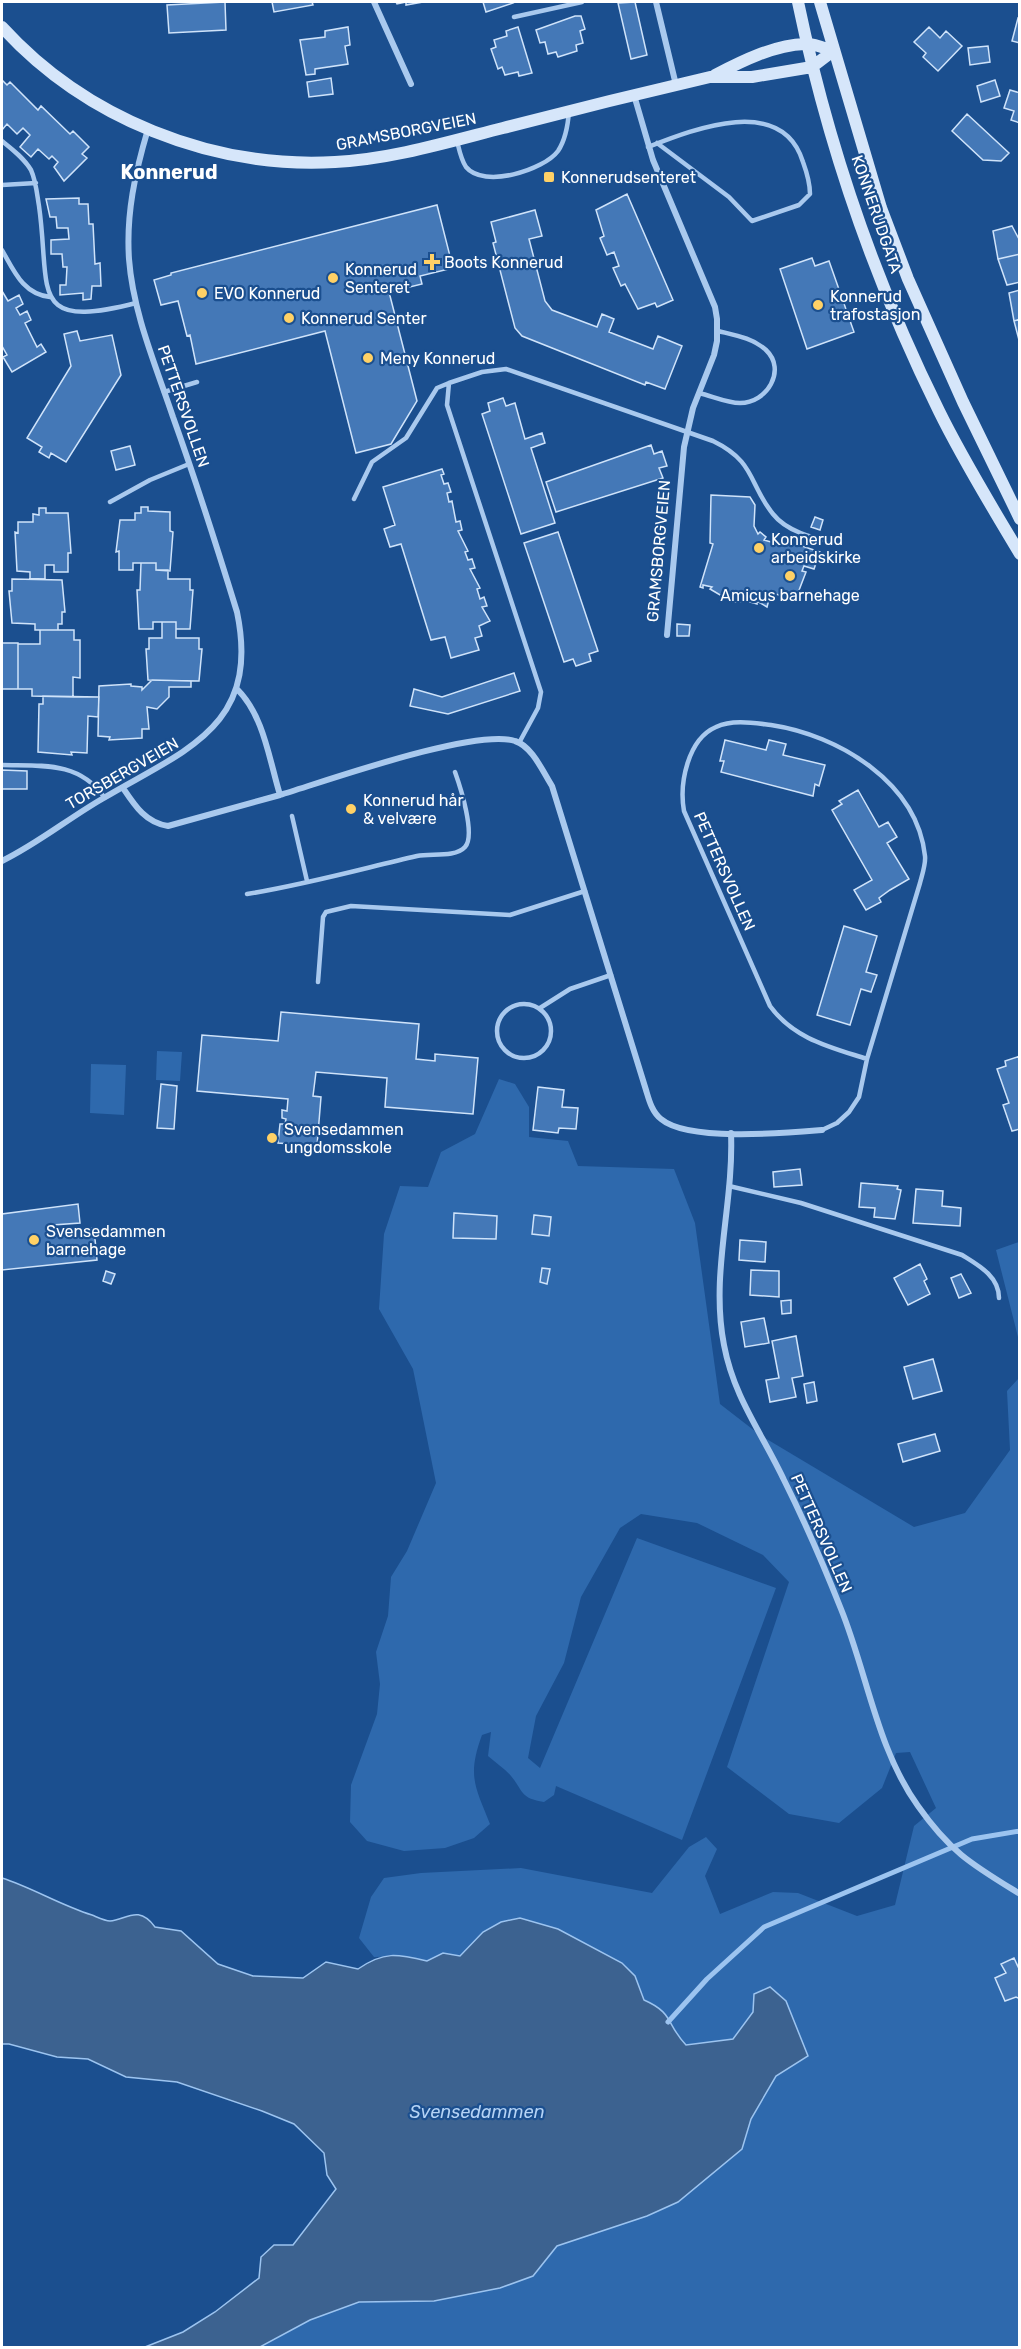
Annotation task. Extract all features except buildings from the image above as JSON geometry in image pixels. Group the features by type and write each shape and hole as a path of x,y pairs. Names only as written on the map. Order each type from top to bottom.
{"main road":[{"name":"KONNERUDGATA","path":"798,2 812,67 856,209 912,350 968,465 1020,554"},
{"name":"KONNERUDGATA","path":"820,2 881,208 908,279 963,402 1020,519"},
{"name":"GRAMSBORGVEIEN","path":"2,27 36,61 73,89 148,129 199,147 284,162 337,162 370,158 457,141 710,77 752,77 812,67 833,51"},
{"name":"GRAMSBORGVEIEN","path":"710,77 742,61 780,48 807,43 833,51"}],"street":[{"path":"374,2 411,84"},
{"path":"656,2 676,85"},
{"name":"GRAMSBORGVEIEN","path":"634,95 648,147 715,307 718,331 714,355 687,431 667,635"},
{"name":"PETTERSVOLLEN","path":"148,129 136,171 129,222 129,262 136,303 241,633 242,665 236,689"},
{"path":"236,689 250,701 258,718 280,795"},
{"name":"TORSBERGVEIEN","path":"2,861 104,797 177,758 206,736 224,714 236,689"},
{"path":"123,788 143,815 158,824 168,826 436,749 491,738 519,743"},
{"name":"PETTERSVOLLEN","path":"519,743 534,756 552,786 646,1090 657,1116 673,1127 686,1131 730,1133 822,1130"},
{"name":"PETTERSVOLLEN","path":"730,1133 729,1186 720,1260 719,1302 723,1343 733,1385 784,1479 842,1610 902,1781 950,1848 974,1866 1020,1894"}],"lane":[{"path":"514,17 582,2"},
{"path":"457,141 465,166 480,176 500,177 544,163 558,152 564,140 569,111"},
{"path":"648,147 657,143 690,129 710,125 751,123 773,127 788,134 800,153 810,184 810,194 799,205 752,221 729,197 657,143"},
{"path":"2,141 23,159 36,183 44,240 46,282 50,297 61,308 75,313 136,303"},
{"path":"2,185 36,183"},
{"path":"2,250 25,288 41,296 50,297"},
{"path":"699,393 741,403 762,396 771,387 775,375 772,359 766,350 754,342 718,331"},
{"path":"354,499 372,462 406,438 437,388 482,372 506,369 687,431 729,449 750,470 773,515 794,530 835,543"},
{"path":"164,392 196,382"},
{"path":"448,383 447,405 541,692 538,708 519,743"},
{"path":"110,502 150,480 189,464"},
{"name":"PETTERSVOLLEN","path":"822,1130 837,1123 849,1112 859,1097 867,1059 920,883 925,858 920,834 898,792 875,770 848,751 820,738 780,727 737,722 716,727 705,733 694,747 686,770 683,802 688,823 765,995 780,1020 795,1032 867,1059"},
{"path":"2,765 71,769 93,783 104,797"},
{"path":"247,894 420,856 457,852 465,848 469,841 468,828 455,771"},
{"path":"292,816 307,881"},
{"path":"318,982 323,917 326,912 351,906 510,915 585,891"},
{"path":"540,1008 551,1022 550,1040 540,1054 524,1059 507,1053 498,1041 498,1022 507,1009 523,1003 540,1008 570,989 611,975"},
{"path":"729,1186 801,1203 962,1255 985,1269 999,1289 999,1298"}],"shaded area":[{"path":"157,1051 182,1052 180,1081 156,1080"},
{"path":"91,1064 126,1065 124,1115 90,1113"},
{"path":"499,1079 515,1084 529,1107 529,1137 568,1141 578,1166 674,1169 695,1223 720,1404 760,1435 914,1527 965,1513 1010,1450 1007,1391 1019,1378 1019,2347 260,2348 310,2320 359,2302 434,2301 533,2276 557,2246 647,2216 678,2202 742,2149 751,2119 776,2076 808,2056 753,2012 733,2039 686,2045 665,2014 644,2000 635,1976 622,1963 537,1923 520,1918 501,1922 483,1932 460,1956 443,1953 427,1961 403,1956 374,1957 359,1938 371,1897 384,1878 421,1873 521,1868 652,1893 689,1847 706,1837 717,1849 705,1876 720,1914 773,1892 798,1893 857,1916 895,1905 914,1826 936,1808 910,1752 896,1753 882,1788 839,1823 789,1814 727,1767 789,1582 763,1555 697,1523 641,1514 620,1528 581,1597 564,1663 536,1716 528,1758 540,1768 637,1538 776,1588 682,1840 556,1786 554,1795 544,1802 526,1796 509,1773 488,1756 491,1732 482,1735 477,1749 474,1771 477,1790 490,1824 474,1838 445,1848 404,1851 367,1841 350,1822 351,1785 377,1714 380,1684 376,1652 388,1616 391,1577 407,1551 436,1483 413,1369 379,1309 384,1234 400,1186 428,1187 441,1152 475,1134"},
{"path":"1020,1242 1019,1341 996,1250"}],"water":[{"name":"Svensedammen","path":"2,1878 106,1920 116,1920 132,1915 143,1916 155,1927 181,1931 218,1964 253,1976 303,1978 326,1962 358,1969 383,1957 399,1956 427,1961 443,1953 460,1956 483,1932 501,1922 520,1918 558,1929 622,1963 635,1976 644,2000 665,2014 686,2045 733,2039 753,2012 754,1994 770,1987 786,2001 808,2056 776,2076 751,2119 742,2149 678,2202 647,2216 557,2246 533,2276 500,2288 434,2301 359,2302 310,2320 260,2347 145,2347 183,2332 215,2312 259,2278 261,2257 274,2245 293,2245 336,2189 327,2175 324,2153 294,2124 177,2082 126,2077 88,2059 57,2057 2,2044"}],"waterway":[{"path":"668,2022 707,1979 764,1927 972,1839 1020,1831"}],"place":[{"name":"Konnerudsenteret","path":"549,177"},
{"name":"Boots Konnerud","path":"432,262"},
{"name":"Konnerud Senteret","path":"333,278"},
{"name":"EVO Konnerud","path":"202,293"},
{"name":"Konnerud trafostasjon","path":"818,305"},
{"name":"Konnerud Senter","path":"289,318"},
{"name":"Meny Konnerud","path":"368,358"},
{"name":"Konnerud arbeidskirke","path":"759,548"},
{"name":"Amicus barnehage","path":"790,576"},
{"name":"Konnerud hår & velvære","path":"351,809"},
{"name":"Svensedammen ungdomsskole","path":"272,1138"},
{"name":"Svensedammen barnehage","path":"34,1240"}],"district":[{"name":"Konnerud","path":"169,172"}]}
